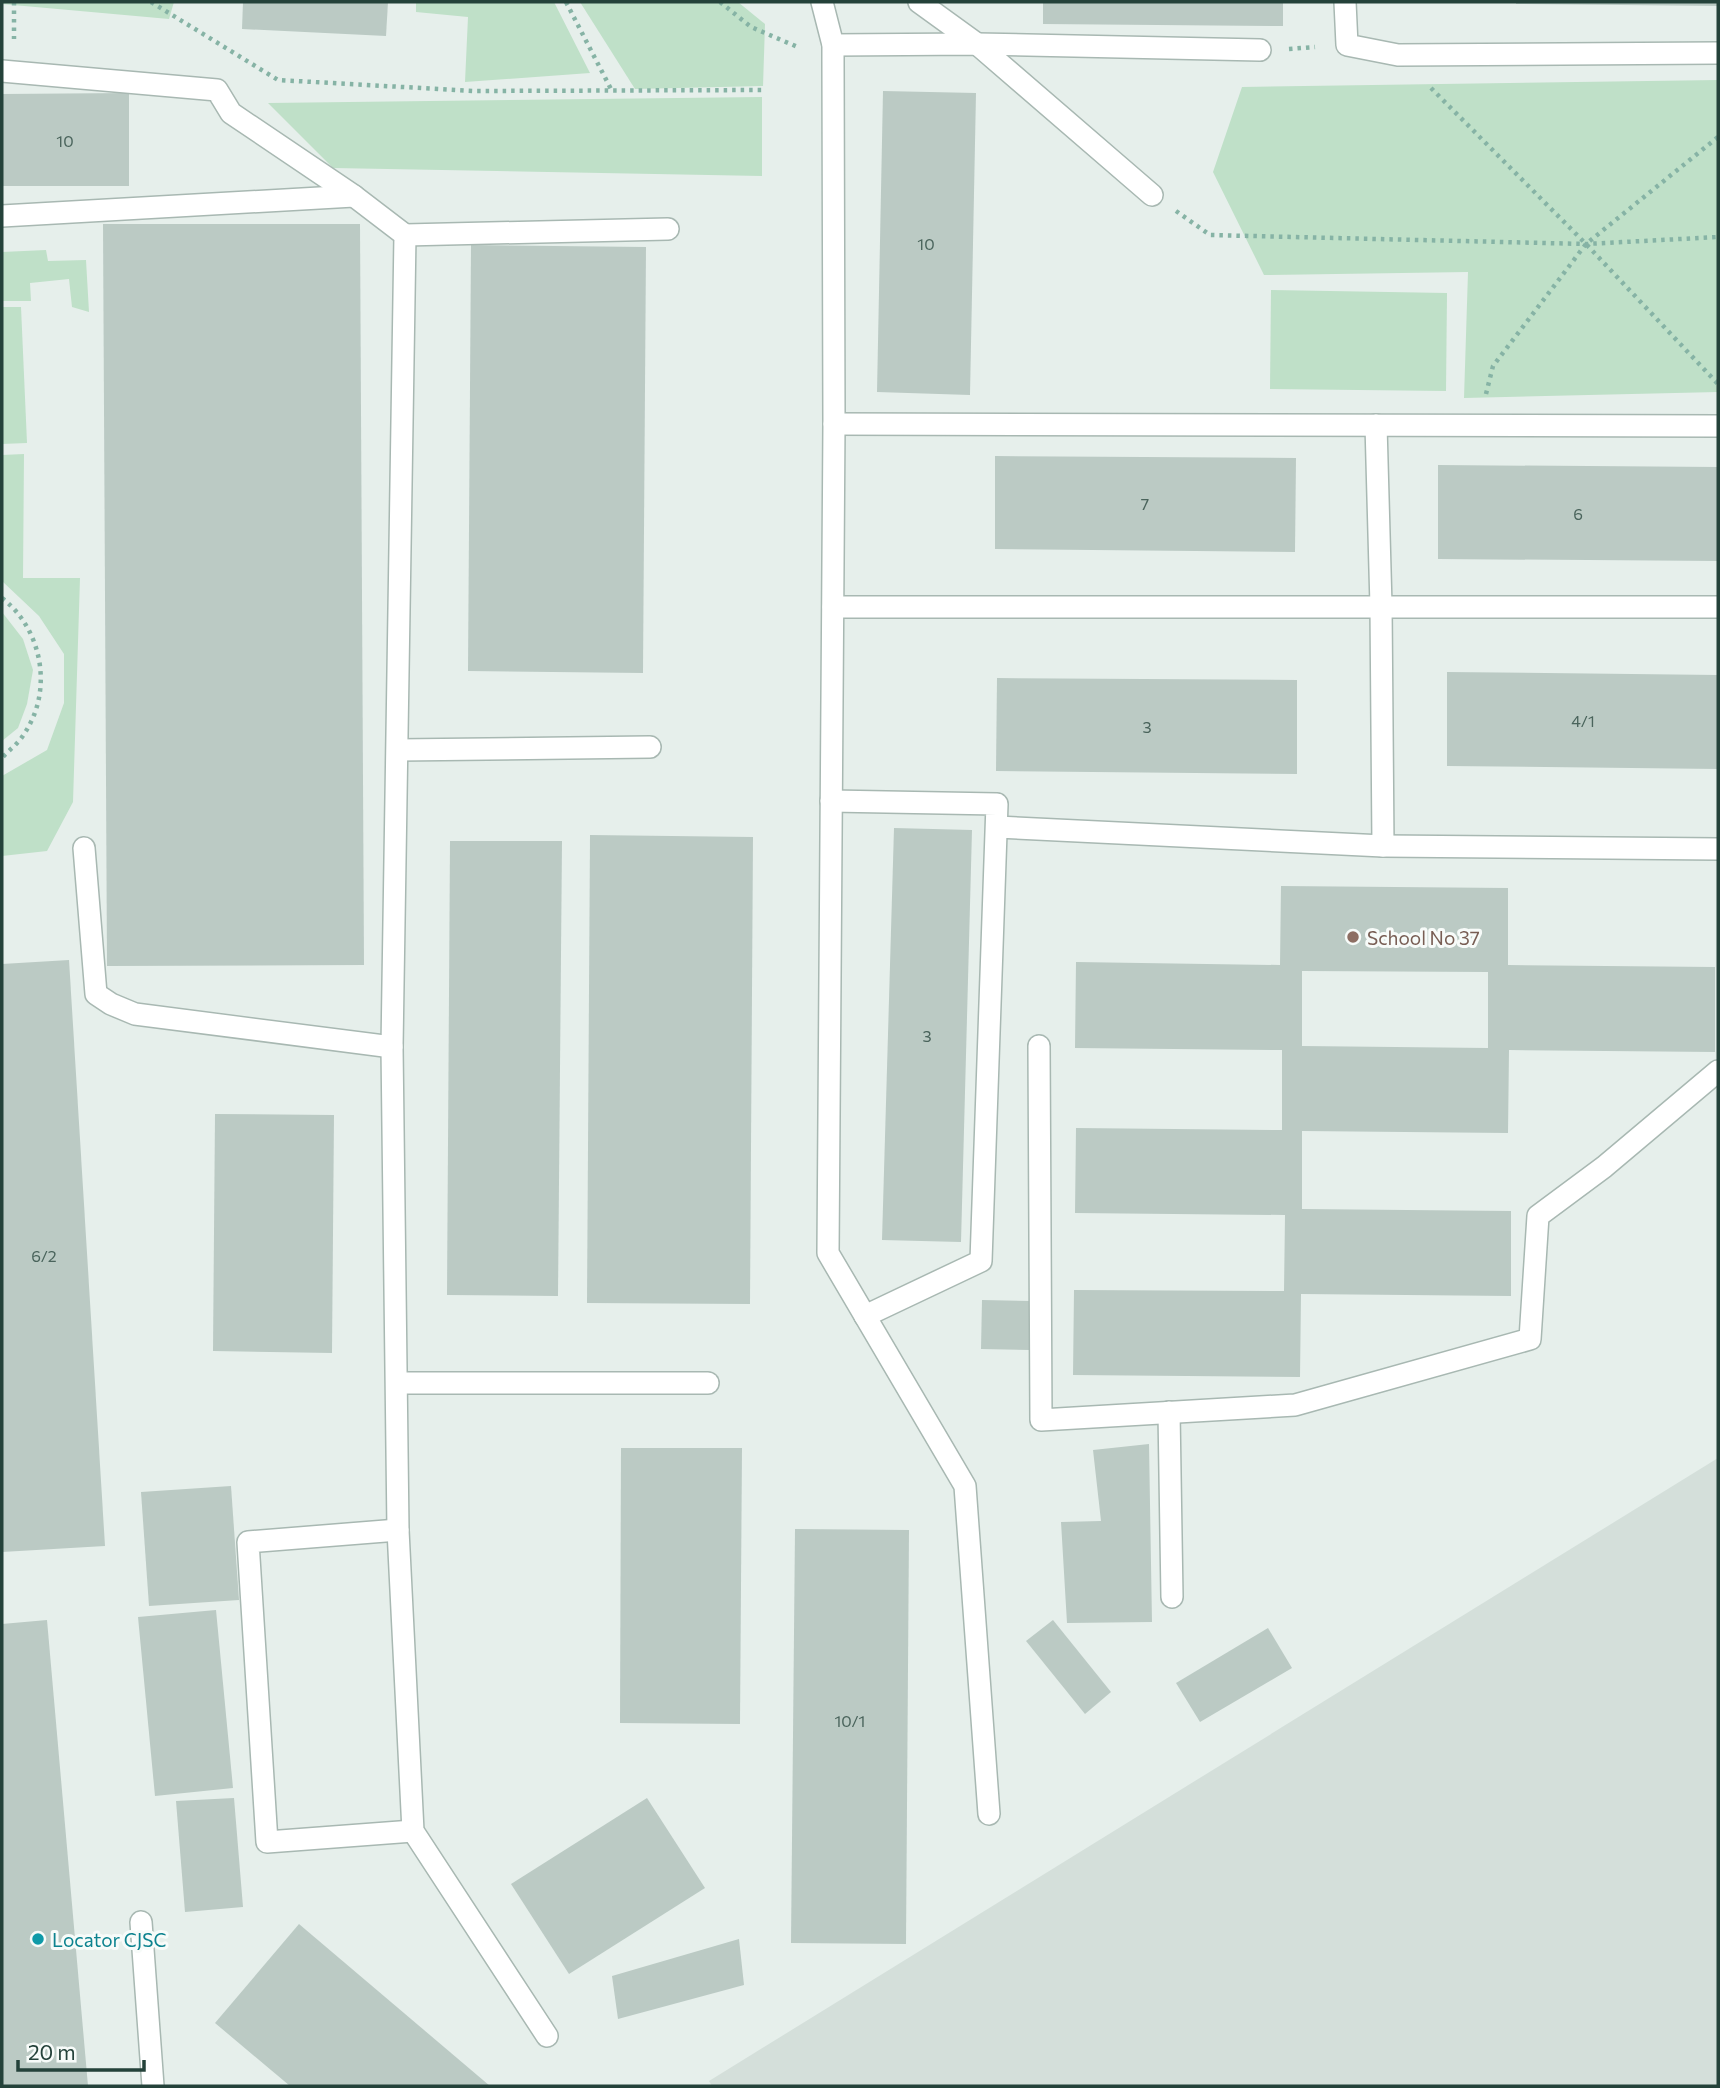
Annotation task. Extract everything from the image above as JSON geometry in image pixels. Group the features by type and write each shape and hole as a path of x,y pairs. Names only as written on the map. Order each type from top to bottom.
{"street":[{"path":"822,2 833,53 834,424 828,1253 965,1486 989,1814"},
{"path":"919,2 977,44 1152,195"},
{"path":"1345,2 1347,45 1398,55 1718,53"},
{"path":"833,53 977,44 1260,50"},
{"path":"2,71 217,90 231,113 354,196 405,235 668,229"},
{"path":"2,216 354,196"},
{"path":"405,235 392,1047 398,1530 413,1831 547,2036"},
{"path":"834,424 1718,426"},
{"path":"1376,425 1383,846"},
{"path":"832,607 1718,607"},
{"path":"398,750 650,747"},
{"path":"831,801 998,804 981,1261 864,1317"},
{"path":"997,827 1383,846 1718,849"},
{"path":"84,848 96,994 111,1004 135,1014 392,1047"},
{"path":"1039,1045 1041,1420 1295,1405 1530,1339 1538,1216 1604,1167 1718,1071"},
{"path":"397,1383 708,1383"},
{"path":"1169,1412 1172,1597"},
{"path":"398,1530 248,1542 267,1842 413,1831"},
{"path":"141,1922 153,2086"}],"path":[{"path":"151,2 278,80 474,91 764,90"},
{"path":"566,2 612,90"},
{"path":"720,2 751,27 833,53"},
{"path":"1260,50 1347,45"},
{"path":"1398,55 1586,244 1718,384"},
{"path":"1478,425 1493,366 1586,244 1718,137"},
{"path":"1152,195 1210,235 1586,244 1718,237"},
{"path":"2,598 16,609 34,638 42,670 38,704 29,724 24,734 2,758"}],"shaded area":[{"path":"1718,1458 1718,2086 712,2086 709,2081"}],"green space":[{"path":"2,2 174,2 169,19"},
{"path":"416,2 554,2 590,73 465,82 468,17 416,12"},
{"path":"580,2 738,2 765,24 763,86 635,89"},
{"path":"1718,80 1718,392 1464,398 1468,272 1264,275 1213,172 1242,87"},
{"path":"762,97 762,176 333,168 268,103"},
{"path":"46,250 48,261 86,260 89,312 72,307 69,279 30,283 31,301 2,301 2,252"},
{"path":"1271,290 1447,293 1446,391 1270,389"},
{"path":"2,307 21,307 27,443 2,444"},
{"path":"24,454 23,578 80,578 73,802 47,851 2,856 2,776 47,750 64,703 64,654 39,616 2,581 2,455"},
{"path":"2,612 23,639 33,670 27,704 18,728 2,741"}],"building":[{"path":"243,2 388,2 386,36 242,29"},
{"path":"1043,2 1283,2 1283,26 1043,24"},
{"path":"1718,2 1718,6 1516,4"},
{"path":"883,91 976,93 970,395 877,392"},
{"path":"129,93 129,186 2,186 2,94"},
{"path":"103,224 360,224 364,965 107,966"},
{"path":"471,245 646,247 643,673 468,671"},
{"path":"995,456 1296,458 1295,552 995,549"},
{"path":"1438,465 1718,467 1718,561 1438,559"},
{"path":"1447,672 1718,675 1718,769 1447,766"},
{"path":"997,678 1297,680 1297,774 996,771"},
{"path":"894,828 972,830 961,1242 882,1240"},
{"path":"590,835 753,837 750,1304 587,1303"},
{"path":"450,841 562,841 558,1296 447,1295"},
{"path":"1281,886 1508,888 1508,965 1715,967 1715,1052 1509,1050 1508,1133 1302,1131 1302,1209 1511,1211 1511,1296 1301,1294 1300,1377 1073,1375 1074,1290 1284,1291 1285,1215 1075,1213 1076,1128 1282,1130 1282,1050 1075,1048 1076,962 1280,965","holes":["1302,971 1488,972 1488,1048 1302,1046"]},
{"path":"69,960 105,1546 2,1552 2,964"},
{"path":"215,1114 334,1115 332,1353 213,1351"},
{"path":"982,1300 1031,1301 1030,1350 981,1349"},
{"path":"1149,1444 1152,1622 1067,1623 1061,1522 1101,1521 1093,1450"},
{"path":"621,1448 742,1448 740,1724 620,1723"},
{"path":"231,1486 239,1600 149,1606 141,1492"},
{"path":"795,1529 909,1530 906,1944 791,1943"},
{"path":"216,1610 233,1788 155,1796 138,1617"},
{"name":"Locator CJSC","path":"47,1620 88,2086 2,2086 2,1624"},
{"path":"1053,1620 1111,1692 1085,1714 1026,1641"},
{"path":"1268,1628 1292,1668 1200,1722 1176,1683"},
{"path":"234,1798 243,1907 185,1912 176,1801"},
{"path":"647,1798 705,1888 569,1974 511,1884"},
{"path":"299,1924 490,2086 290,2086 215,2023"},
{"path":"739,1939 744,1985 618,2019 612,1976"}],"place":[{"name":"School No 37","path":"1353,937"},
{"name":"Locator CJSC","path":"38,1939"}]}
